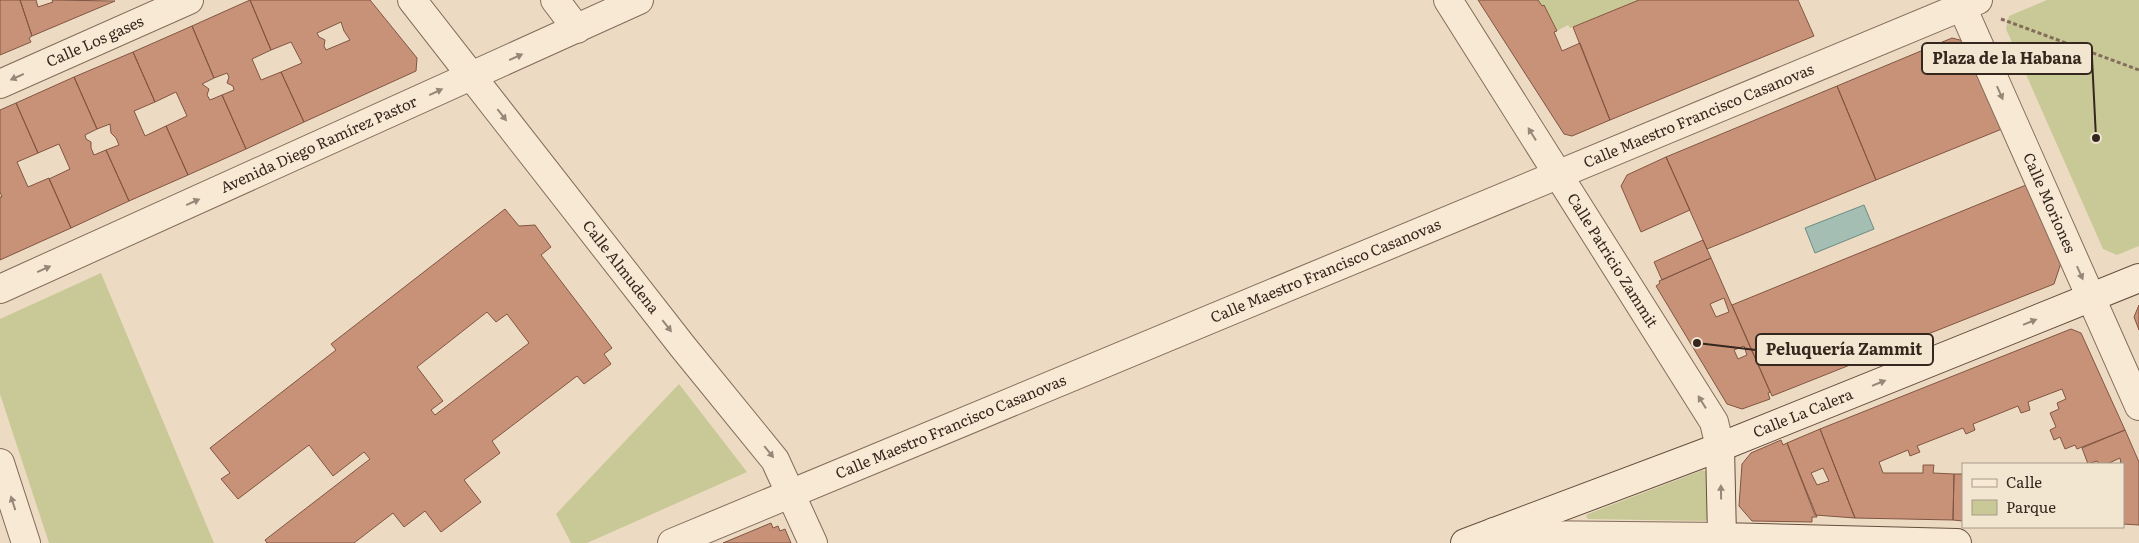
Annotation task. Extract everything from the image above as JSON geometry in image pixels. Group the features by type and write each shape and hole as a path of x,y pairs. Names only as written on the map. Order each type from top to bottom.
{"street":[{"name":"Calle Los gases","path":"0,84 189,0"},
{"name":"Calle Almudena","path":"412,0 683,347 775,460 813,543"},
{"path":"555,0 577,29"},
{"name":"Avenida Diego Ramírez Pastor","path":"0,289 639,0"},
{"name":"Calle Patricio Zammit","path":"1448,0 1714,422 1720,447 1722,540"},
{"name":"Calle Maestro Francisco Casanovas","path":"672,543 1558,175 1966,2"},
{"name":"Calle Moriones","path":"1966,2 2091,298 2139,406"},
{"name":"Calle La Calera","path":"1465,543 1497,537 2139,278"},
{"path":"0,463 26,543"},
{"path":"1497,537 1527,535 1957,543"}],"path":[{"path":"1966,2 2139,70"}],"green space":[{"path":"1538,0 1639,0 1570,28 1568,25 1557,31 1544,5 1542,6"},
{"path":"2047,0 2139,0 2139,246 2117,255 2103,249 2006,29 2009,16"},
{"path":"101,273 214,543 49,543 0,394 0,319"},
{"path":"679,384 747,472 587,543 571,543 556,514"},
{"path":"1703,470 1707,472 1708,519 1705,521 1588,519 1586,516 1588,514"}],"shaded area":[{"path":"1864,205 1874,229 1815,253 1805,228"}],"building":[{"path":"0,0 20,0 32,36 29,38 31,42 0,55"},
{"path":"20,0 36,0 38,7 53,2 52,0 115,1 32,36"},
{"path":"250,0 370,0 417,58 416,71 304,122 281,72 302,63 291,42 271,50","holes":["341,22 350,40 326,50 324,46 325,40 319,37 317,33"]},
{"path":"250,0 271,50 252,59 261,80 281,72 304,122 246,149 222,95 234,90 233,86 227,83 229,77 227,73 214,78 192,26"},
{"path":"1478,0 1538,0 1542,6 1544,5 1557,31 1554,32 1562,51 1580,43 1610,120 1572,136 1564,134"},
{"path":"1639,0 1798,0 1814,36 1610,120 1573,27"},
{"path":"192,26 214,78 202,84 209,89 207,95 210,100 222,95 246,149 188,175 166,126 187,116 176,92 155,102 133,52"},
{"path":"1952,38 1964,41 2002,129 1876,180 1837,86"},
{"path":"133,52 155,102 134,111 145,136 166,126 188,175 129,201 106,150 119,145 111,133 110,124 97,129 74,77"},
{"path":"74,77 97,129 85,135 86,139 91,142 94,155 106,150 129,201 71,228 49,179 70,169 59,144 38,153 16,103"},
{"path":"1837,86 1876,180 1707,249 1666,157"},
{"path":"16,103 38,153 17,162 28,187 49,178 71,228 0,260 0,197 2,197 0,192 0,110"},
{"path":"1666,157 1690,210 1641,232 1621,186 1627,175"},
{"path":"2026,185 2061,263 2054,284 1772,396 1732,305"},
{"path":"505,209 519,226 535,225 551,247 541,255 612,348 604,354 611,364 584,384 577,376 492,441 500,453 464,480 481,502 441,532 425,511 404,527 393,513 354,543 267,543 265,540 370,459 364,452 333,476 309,445 238,499 221,479 230,473 210,448 336,350 331,344","holes":["487,312 496,322 507,314 529,343 435,415 431,410 443,401 417,367"]},
{"path":"1703,240 1711,258 1662,280 1654,262"},
{"path":"1711,258 1770,392 1768,393 1770,399 1742,409 1727,404 1656,286 1660,283 1659,281","holes":["1724,298 1729,312 1716,317 1710,304","1744,346 1747,355 1738,359 1734,350"]},
{"path":"2139,305 2139,330 2134,317"},
{"path":"2071,329 2081,333 2125,430 2077,449 2075,445 2065,449 2060,437 2054,440 2050,430 2056,427 2050,413 2059,409 2057,403 2066,399 2062,389 2028,402 2030,410 2021,413 2018,406 1973,424 1975,430 1966,434 1963,428 1917,446 1920,452 1910,456 1908,450 1879,462 1883,473 1923,473 1923,465 1934,465 1933,473 1954,474 1953,520 1855,518 1820,429"},
{"path":"1820,429 1855,518 1815,515 1787,443","holes":["1823,468 1829,481 1817,485 1811,473"]},
{"path":"2125,430 2139,462 2139,525 2124,524 2124,463 2121,463 2120,458 2109,463 2098,463 2097,461 2088,463 2082,448"},
{"path":"1781,440 1783,445 1787,443 1817,517 1812,517 1812,522 1752,521 1739,506 1742,464 1751,453"},
{"path":"1954,474 1962,474 1962,521 1953,520"},
{"path":"771,523 773,528 778,526 780,531 785,529 791,543 723,543"}],"place":[{"name":"Plaza de la Habana","path":"2096,138"},
{"name":"Peluquería Zammit","path":"1697,343"}]}
